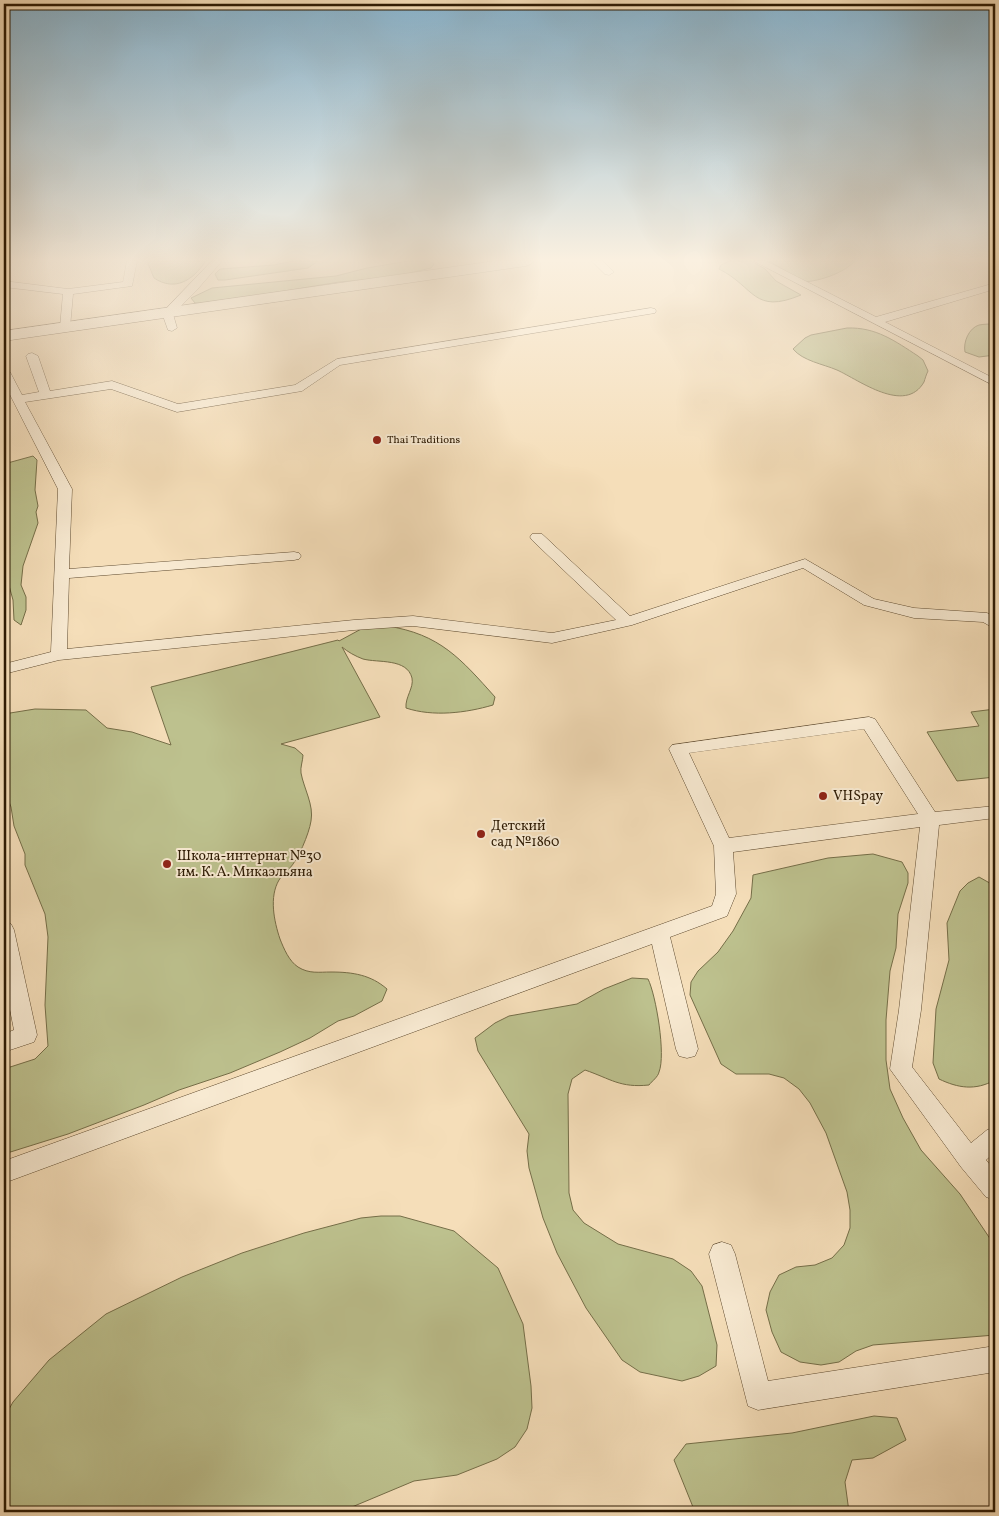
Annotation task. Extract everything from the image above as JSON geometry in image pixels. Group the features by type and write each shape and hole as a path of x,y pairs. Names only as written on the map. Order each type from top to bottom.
{"street":[{"path":"4,336 33,332"}],"lane":[{"path":"19,399 112,385 177,408 298,388 338,362 524,332"},
{"path":"896,332 995,383"},
{"path":"32,356 46,394"},
{"path":"4,372 65,489 59,655"},
{"path":"538,537 627,622"},
{"path":"62,574 294,556"},
{"path":"4,669 59,655 354,625 413,621 552,638 627,622 805,563 869,602 914,613 986,618 995,624"},
{"path":"4,1172 720,911 726,894 723,846 678,749 869,723 930,819 910,1010 900,1069 969,1159 995,1189"},
{"path":"723,846 995,812"},
{"path":"4,930 26,1035 4,1043"},
{"path":"659,934 687,1049"},
{"path":"969,1159 995,1138"},
{"path":"722,1254 758,1396 995,1359"}],"green space":[{"path":"828,332 876,332 918,356 923,360 928,371 924,382 916,391 905,395 882,392 837,370 808,359 793,349 811,335"},
{"path":"970,332 995,332 995,355 979,357 965,352 966,340"},
{"path":"33,456 37,460 35,490 38,506 36,512 38,523 23,566 21,585 26,597 26,610 21,625 14,620 13,600 8,582 9,563 4,543 4,464"},
{"name":"Школа-интернат №30 им. К. А. Микаэльяна","path":"387,626 421,635 448,650 495,697 493,705 450,713 416,711 406,708 412,678 404,667 391,662 363,659 342,647 380,717 281,744 295,748 303,755 301,773 312,815 303,846 296,860 279,880 273,901 274,917 280,939 292,962 310,972 347,973 375,980 387,989 382,1001 354,1016 338,1021 310,1038 230,1073 179,1090 68,1134 4,1154 4,1069 35,1059 48,1046 45,1005 48,937 45,914 25,865 25,854 14,826 11,807 4,789 4,714 35,709 86,710 107,728 132,732 171,745 151,687 339,641 363,628"},
{"path":"995,709 995,777 957,781 927,732 979,726 971,712"},
{"path":"873,854 902,862 908,873 908,883 898,914 896,948 890,971 886,1020 886,1060 890,1089 903,1118 921,1150 960,1194 995,1246 995,1335 873,1345 856,1351 839,1362 821,1365 800,1362 781,1352 772,1332 766,1310 770,1292 779,1275 796,1267 815,1265 832,1258 844,1245 850,1228 847,1192 826,1133 810,1103 799,1089 784,1078 769,1074 736,1074 721,1064 690,995 691,982 698,971 718,952 733,931 751,898 753,875 828,858"},
{"path":"979,877 995,886 995,1080 980,1086 967,1087 939,1079 933,1063 936,1009 949,960 947,923 960,891 968,883"},
{"path":"632,978 648,979 651,987 661,1039 661,1064 659,1072 649,1085 639,1086 623,1084 585,1070 572,1079 568,1094 569,1193 573,1210 584,1223 618,1244 673,1259 691,1271 702,1286 717,1345 716,1366 699,1376 682,1381 640,1372 622,1360 586,1308 557,1253 543,1218 529,1168 527,1151 529,1134 478,1051 475,1038 495,1023 509,1016 577,1004 604,989"},
{"path":"400,1216 454,1231 498,1268 523,1324 531,1386 532,1408 527,1429 515,1447 497,1459 457,1475 414,1481 340,1512 4,1512 4,1418 13,1402 49,1360 106,1314 182,1277 242,1253 304,1233 361,1218"},
{"path":"874,1416 897,1418 906,1440 873,1458 852,1460 845,1482 849,1512 695,1512 674,1460 686,1444 792,1433"}],"place":[{"name":"Thai Traditions","path":"377,440"},
{"name":"VHSpay","path":"823,796"},
{"name":"Детский сад №1860","path":"481,834"},
{"name":"Школа-интернат №30 им. К. А. Микаэльяна","path":"167,864"}]}
